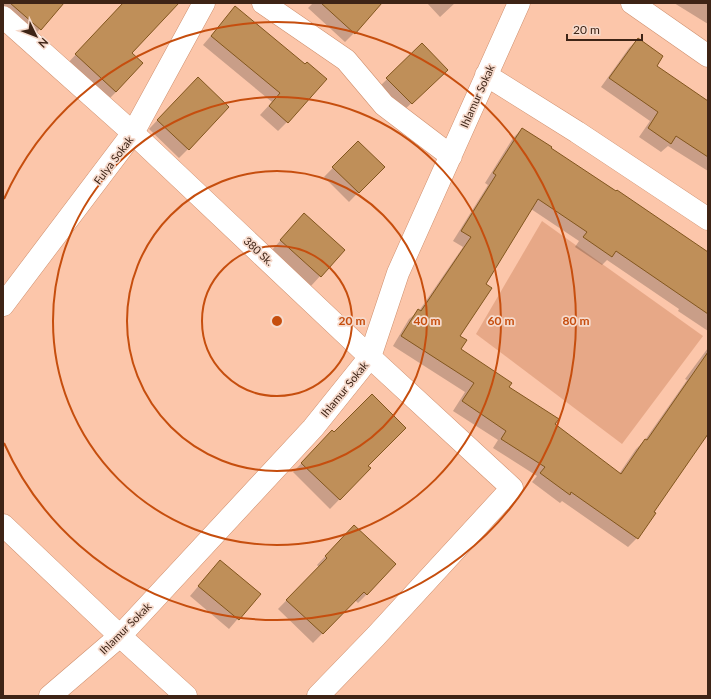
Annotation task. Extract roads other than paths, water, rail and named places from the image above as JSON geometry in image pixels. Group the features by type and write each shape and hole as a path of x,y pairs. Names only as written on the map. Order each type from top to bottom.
{"street":[{"name":"Fulya Sokak","path":"6,292 133,133 204,3"},
{"path":"263,3 346,60 384,105 451,156"},
{"name":"Ihlamur Sokak","path":"50,696 120,636 313,428 370,357 398,273 519,3"},
{"path":"632,3 708,56"},
{"name":"380 Sk.","path":"3,17 133,133 370,357 512,488 376,636 318,696"},
{"path":"486,75 577,132 708,219"},
{"path":"3,525 120,636 186,696"}]}
